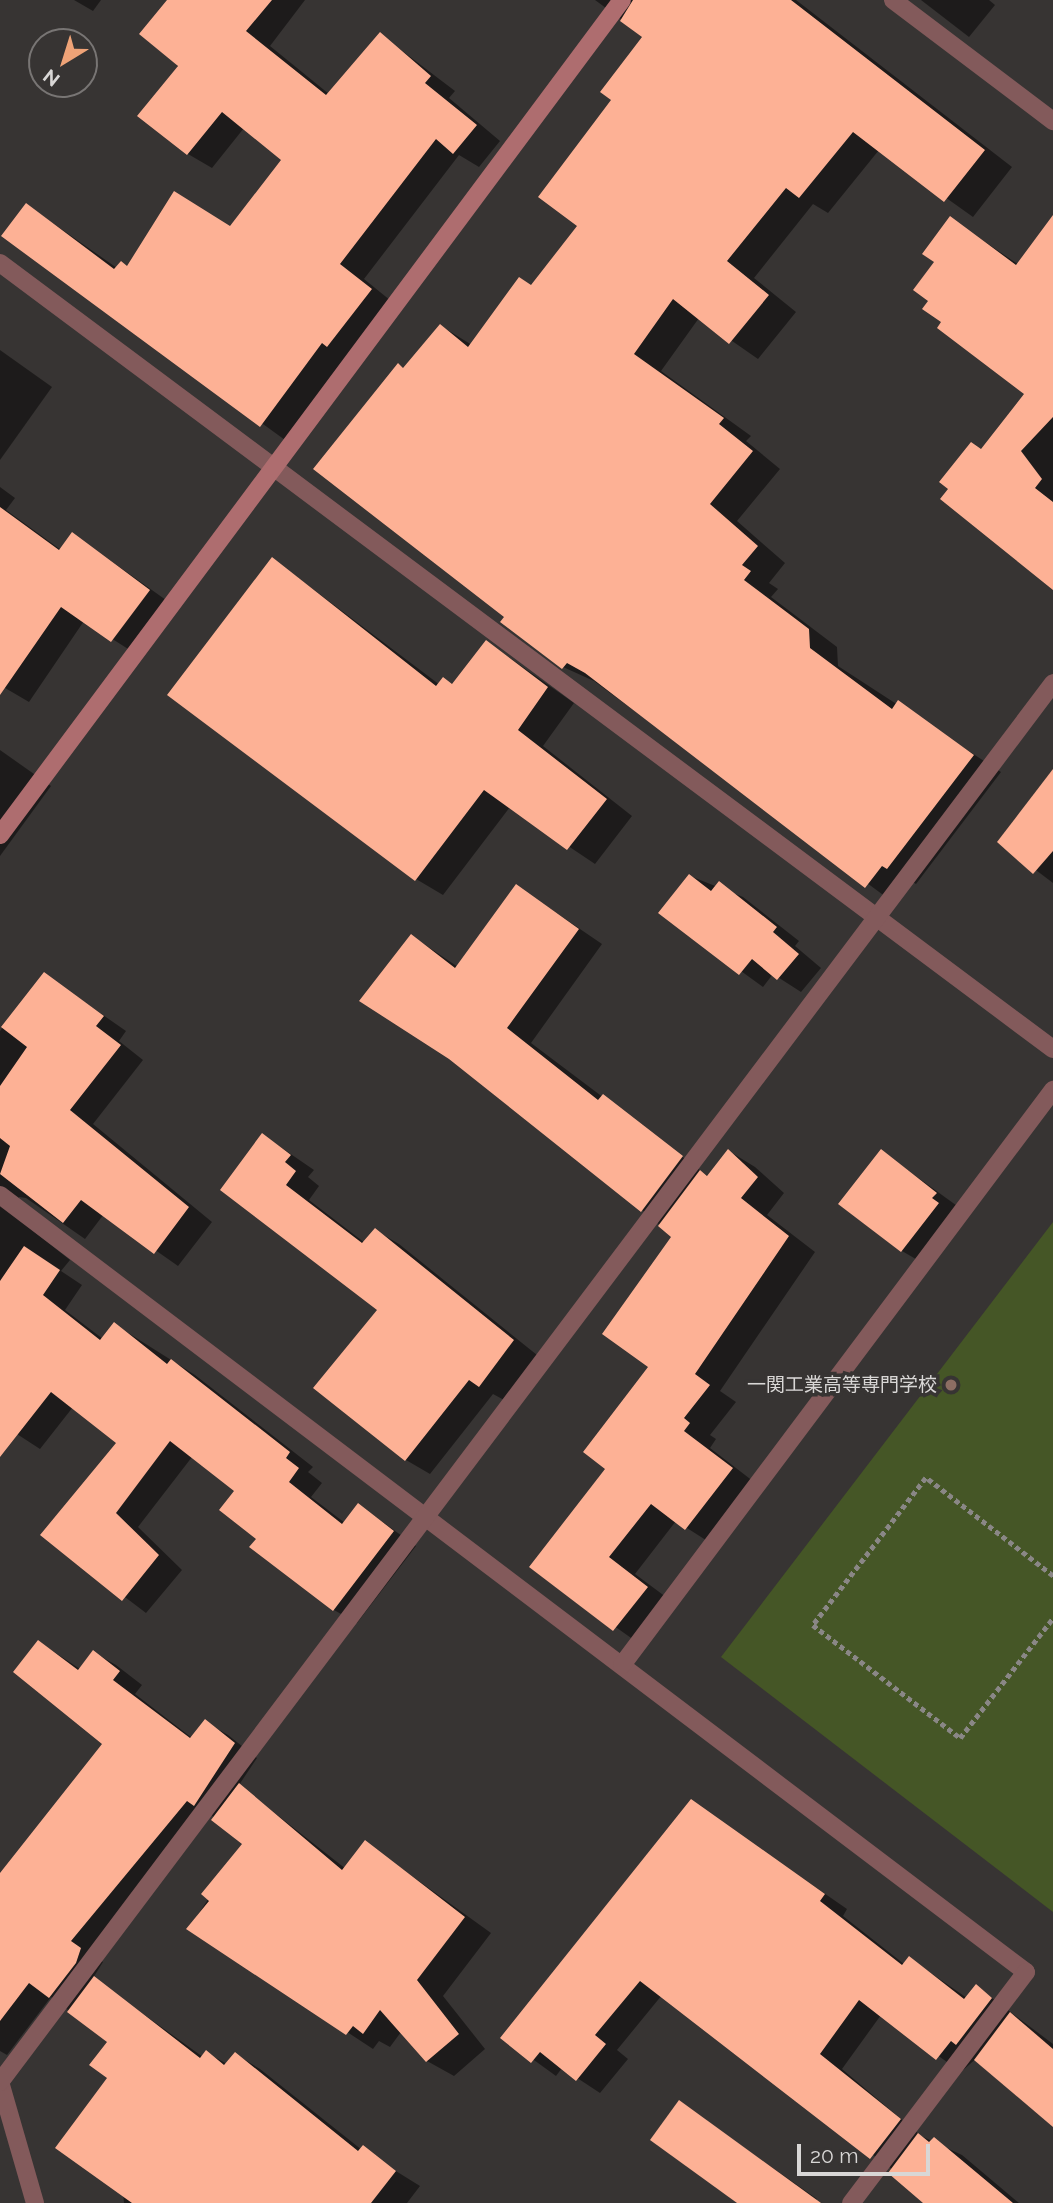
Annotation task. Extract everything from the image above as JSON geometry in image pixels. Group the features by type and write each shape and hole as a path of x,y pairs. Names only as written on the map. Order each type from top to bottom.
{"street":[{"path":"0,835 622,0"},
{"path":"893,0 1053,121"},
{"path":"0,263 874,920 1053,1049"},
{"path":"35,2203 0,2082 1053,683"},
{"path":"622,1665 1053,1090"},
{"path":"0,1195 1026,1972 851,2203"}],"path":[{"path":"1053,1576 926,1478 813,1625 960,1738 1053,1618"}],"green space":[{"name":"一関工業高等専門学校","path":"1053,1222 1053,1912 721,1657"}],"building":[{"path":"167,0 272,0 246,31 326,95 380,32 431,76 425,83 477,125 453,154 436,139 340,264 372,289 327,347 322,343 260,427 1,236 26,203 114,269 121,261 127,266 174,191 230,226 281,160 222,112 187,155 137,116 178,66 139,34"},
{"path":"633,0 791,0 985,150 944,202 853,132 799,198 786,188 727,261 769,295 729,344 673,299 634,354 724,418 719,424 753,451 710,504 758,546 742,565 751,571 744,580 809,629 810,648 892,709 898,700 974,755 887,869 882,866 865,888 585,673 567,663 562,669 500,622 504,617 313,469 398,363 403,368 440,324 468,347 519,277 531,285 577,226 538,197 611,100 600,92 642,37 620,21"},
{"path":"1053,215 1053,417 1021,451 1042,479 1035,488 1053,502 1053,590 940,499 948,489 939,482 971,442 981,449 1024,394 937,328 941,322 922,309 928,301 913,290 934,262 922,254 950,216 1016,265"},
{"path":"0,507 59,550 72,532 150,590 111,642 61,607 0,695"},
{"path":"272,557 436,686 443,677 452,684 486,640 548,687 518,730 607,799 567,850 484,790 415,881 167,695"},
{"path":"1053,769 1053,851 1033,874 997,842"},
{"path":"689,874 711,891 719,881 777,927 773,932 799,954 777,980 752,959 739,975 658,913"},
{"path":"516,884 579,929 507,1028 598,1100 603,1094 683,1156 641,1212 449,1059 359,1001 411,934 455,968"},
{"path":"44,972 104,1016 96,1026 121,1045 70,1110 189,1207 154,1254 81,1200 63,1223 0,1174 10,1146 0,1138 0,1086 27,1047 1,1027"},
{"path":"262,1133 291,1155 285,1162 296,1171 286,1185 362,1243 375,1228 514,1340 479,1387 469,1380 405,1461 313,1388 377,1310 220,1190"},
{"path":"728,1149 758,1177 741,1198 789,1236 695,1374 710,1385 684,1418 690,1423 684,1431 733,1468 685,1530 651,1504 609,1557 648,1587 613,1631 529,1567 605,1469 583,1452 648,1367 602,1334 671,1237 658,1226 700,1170 707,1176"},
{"path":"881,1149 937,1193 932,1198 939,1203 901,1252 838,1204"},
{"path":"24,1246 60,1270 43,1295 100,1340 114,1322 167,1364 171,1359 290,1452 286,1458 299,1468 289,1482 342,1524 358,1503 394,1531 333,1611 249,1547 256,1539 219,1510 234,1491 170,1441 116,1513 159,1555 122,1601 40,1535 116,1443 51,1392 0,1457 0,1281"},
{"path":"38,1640 78,1670 93,1650 120,1671 113,1680 190,1738 205,1719 235,1743 194,1806 187,1801 71,1941 81,1948 76,1963 49,1998 29,1983 0,2021 0,1873 102,1744 13,1672"},
{"path":"239,1783 342,1870 365,1840 465,1917 417,1980 459,2034 426,2062 380,2010 363,2034 353,2026 346,2035 186,1929 209,1901 201,1894 242,1844 211,1820"},
{"path":"691,1799 825,1894 820,1901 902,1965 909,1956 964,1999 976,1984 992,1998 956,2045 951,2041 936,2060 859,2000 820,2054 901,2119 870,2159 640,1981 595,2035 606,2044 576,2081 540,2052 531,2063 500,2038"},
{"path":"94,1976 200,2058 206,2050 224,2065 235,2052 358,2151 363,2145 396,2171 371,2203 132,2203 55,2148 107,2078 89,2065 107,2042 67,2012"},
{"path":"1010,2012 1053,2049 1053,2127 974,2060"},
{"path":"679,2100 821,2203 737,2203 650,2140"},
{"path":"918,2133 929,2142 934,2137 1013,2203 923,2203 888,2173"}],"place":[{"name":"一関工業高等専門学校","path":"951,1385"}]}
